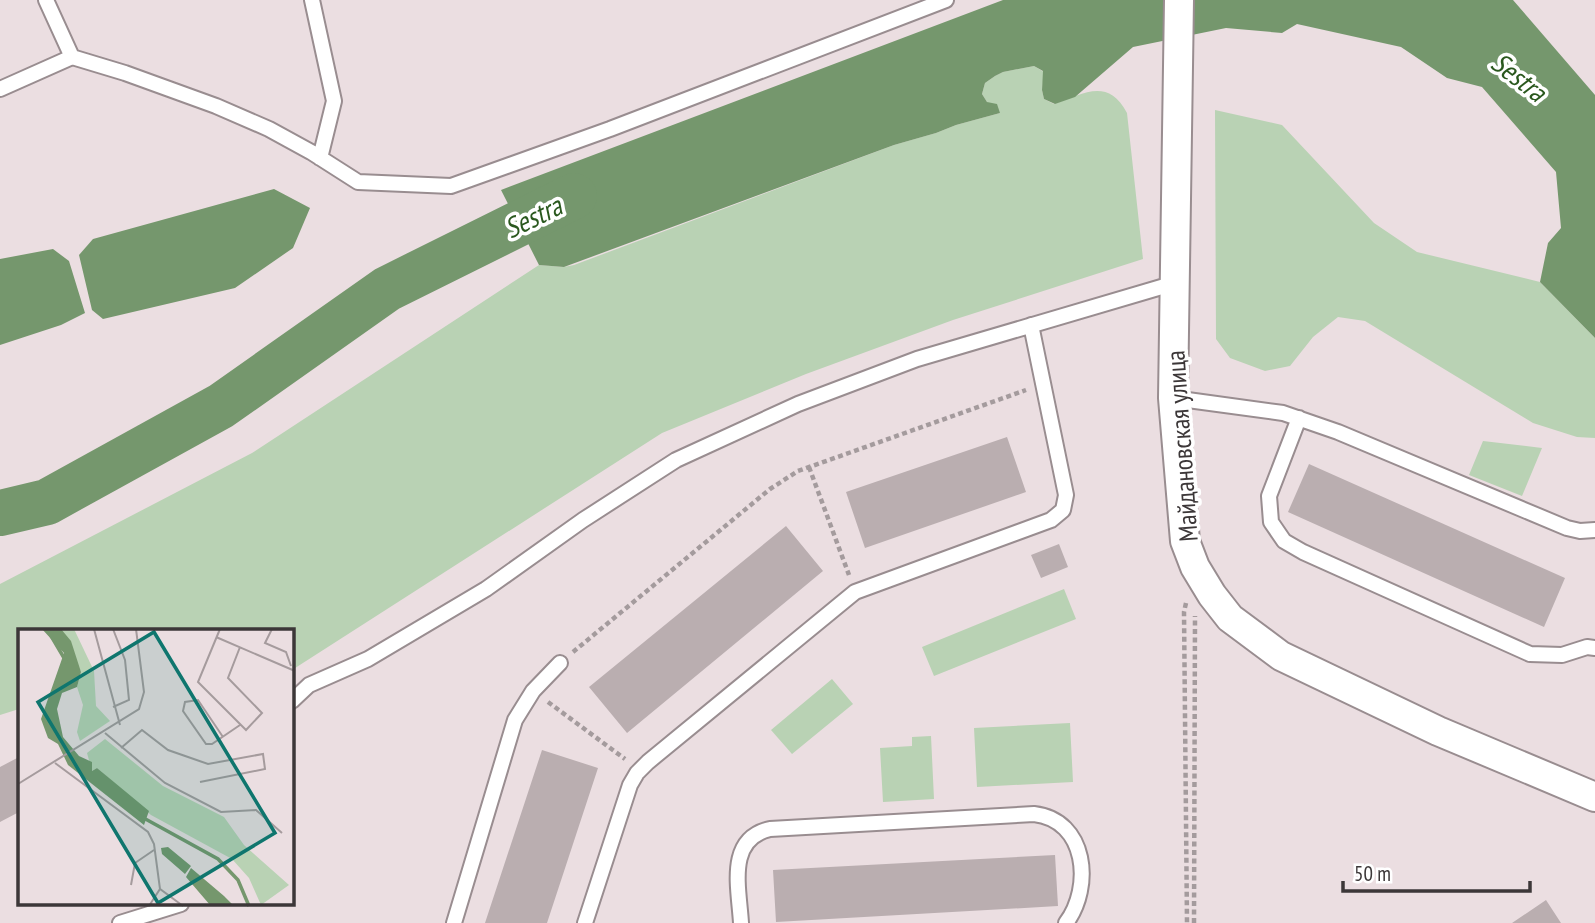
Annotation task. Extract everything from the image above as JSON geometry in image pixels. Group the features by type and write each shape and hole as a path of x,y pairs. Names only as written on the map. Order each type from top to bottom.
{"street":[{"name":"Майдановская улица","path":"1179,0 1173,398 1185,541 1195,567 1230,618 1281,656 1438,731 1595,797"}],"lane":[{"path":"46,0 72,57"},
{"path":"312,0 334,101 320,158"},
{"path":"0,89 72,57 216,106 269,129 358,182 451,186 610,129 946,0"},
{"path":"294,699 309,685 368,659 486,589 583,520 676,460 810,399 917,359 1175,283"},
{"path":"585,923 630,785 648,762 855,592 1051,520 1063,510 1066,495 1031,325"},
{"path":"1173,398 1283,412 1338,432 1567,528 1595,530"},
{"path":"1299,418 1269,496 1271,522 1284,541 1303,552 1530,653 1562,655 1587,647 1595,648"},
{"path":"454,923 515,720 533,691 560,663"},
{"path":"741,923 738,869 741,852 757,832 770,829 1034,814 1046,815 1058,822 1068,833 1080,858 1082,887 1073,913 1066,923"},
{"path":"120,923 175,906"}],"path":[{"path":"560,663 770,489 798,471 1043,384"},
{"path":"809,467 855,592"},
{"path":"1186,598 1187,923"},
{"path":"1194,923 1195,608"},
{"path":"533,691 640,770"}],"shaded area":[{"path":"1034,66 1044,72 1044,99 1054,104 1094,91 1112,95 1120,102 1127,113 1143,259 953,320 806,374 662,433 294,669 294,629 18,629 18,709 0,715 0,584 252,453 539,265 574,265 894,145 1000,113 982,94 985,83 1003,72"},
{"path":"1215,110 1282,125 1374,223 1417,252 1540,282 1595,338 1595,438 1577,437 1533,423 1365,321 1338,317 1313,337 1290,366 1265,371 1230,358 1216,339"},
{"path":"1483,441 1542,448 1522,496 1469,475"},
{"path":"1064,589 1076,619 934,676 922,647"},
{"path":"832,679 853,704 792,754 771,730"},
{"path":"1070,723 1073,782 977,787 974,728"},
{"path":"931,736 934,799 883,802 880,748 912,746 912,737"}],"water":[{"path":"1003,0 1513,0 1595,95 1595,338 1540,282 1548,243 1561,228 1556,172 1482,87 1447,78 1401,47 1297,24 1282,33 1226,28 1133,47 1075,97 1055,104 1044,99 1043,71 1034,66 1003,72 985,83 982,94 987,102 997,104 1000,113 894,145 564,267 539,265 501,190"},
{"path":"274,189 310,208 293,248 235,288 103,319 92,310 79,255 93,239"},
{"path":"53,249 69,261 85,313 61,325 0,345 0,259"}],"building":[{"path":"1007,437 1026,492 865,548 846,492"},
{"path":"1309,464 1565,578 1544,627 1288,512"},
{"path":"786,526 823,571 627,733 589,687"},
{"path":"1059,544 1068,567 1041,578 1031,555"},
{"path":"542,750 598,768 547,923 485,923"},
{"path":"18,758 18,813 0,822 0,767"},
{"path":"1055,855 1058,906 776,922 773,870"},
{"path":"1546,900 1561,923 1512,923"}],"waterway":[{"name":"Sestra","path":"0,513 47,502 221,406 387,289 574,196"}]}
